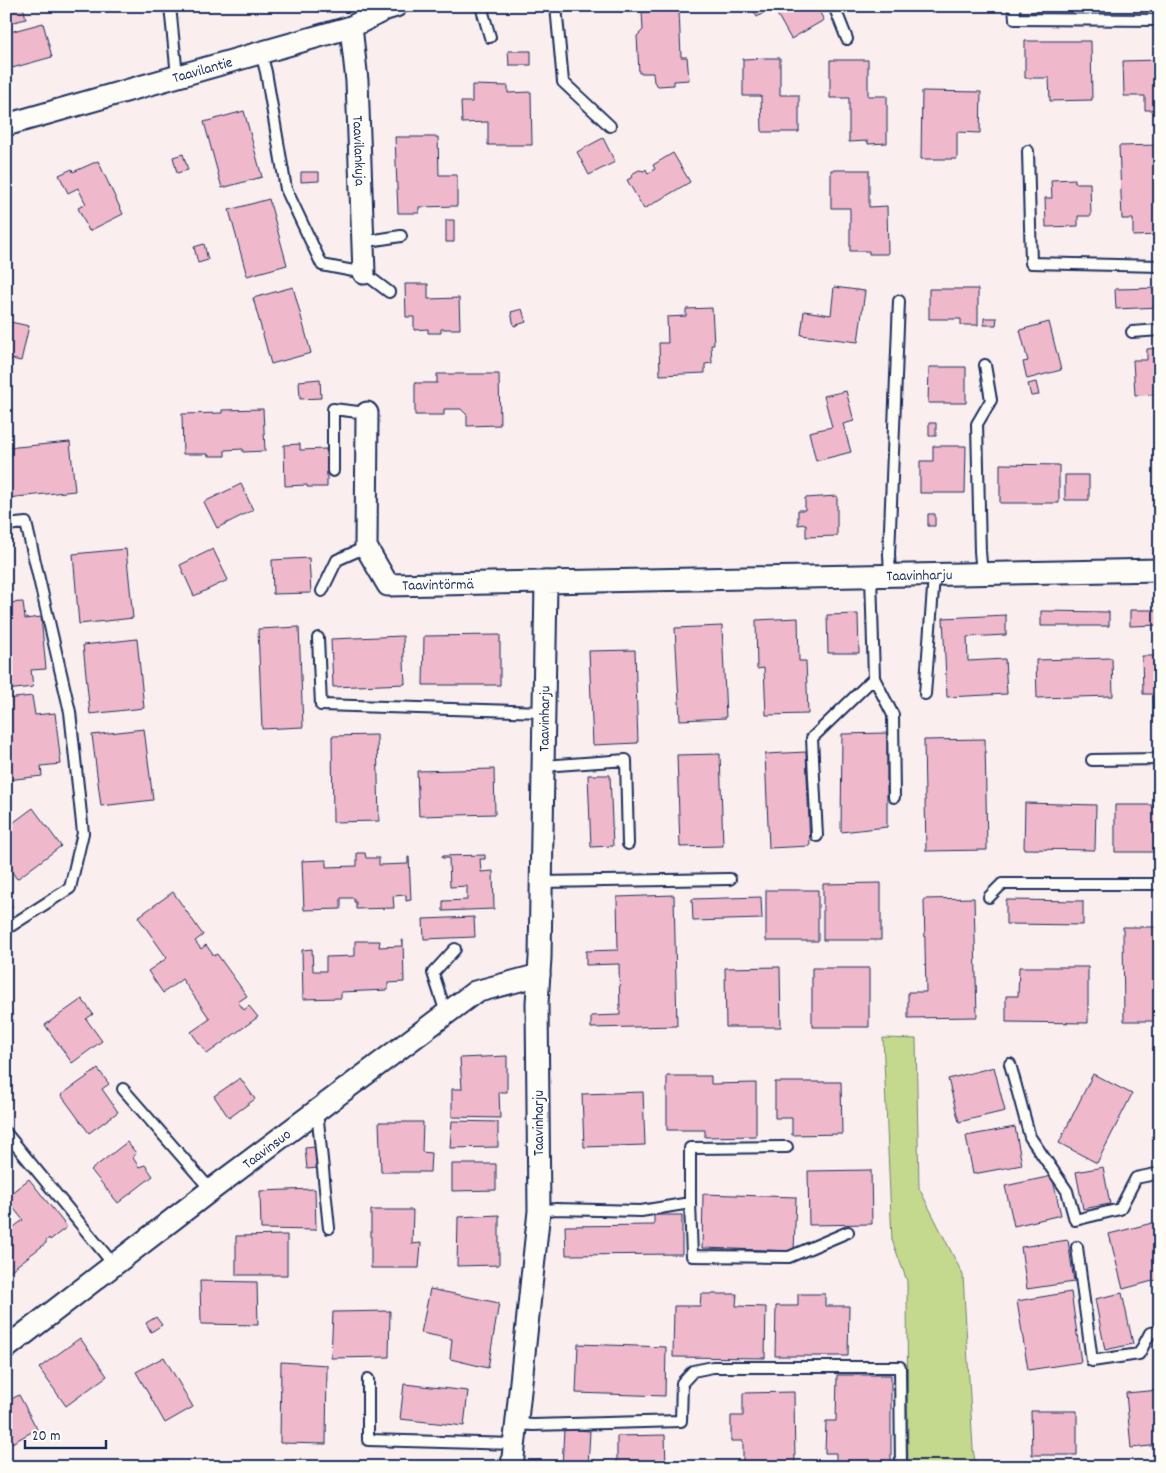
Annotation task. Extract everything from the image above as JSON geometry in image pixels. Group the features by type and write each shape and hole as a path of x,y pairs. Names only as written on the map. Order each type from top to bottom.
{"street":[{"name":"Taavilantie","path":"6,125 351,27 389,7"},
{"name":"Taavilankuja","path":"351,27 358,81 364,273"},
{"path":"366,547 367,413"},
{"name":"Taavintörmä","path":"366,547 388,585 546,582"},
{"name":"Taavinharju","path":"512,1467 517,1434 539,1211 537,1003 546,582 934,576 1160,570"},
{"name":"Taavinsuo","path":"6,1348 211,1190 475,992 539,975"}],"lane":[{"path":"170,6 177,76"},
{"path":"481,6 490,37"},
{"path":"556,6 563,82 610,126"},
{"path":"834,6 847,39"},
{"path":"1014,6 1015,19 1160,20"},
{"path":"261,53 286,189 322,266 364,273 389,292"},
{"path":"1028,151 1031,263 1160,266"},
{"path":"362,242 401,236"},
{"path":"894,797 893,715 874,678 881,576 889,554 899,301"},
{"path":"1132,332 1160,330"},
{"path":"982,575 977,424 990,400 985,365"},
{"path":"334,471 333,409 367,413"},
{"path":"6,525 26,523 70,712 83,833 70,888 6,929"},
{"path":"322,591 337,560 366,547"},
{"path":"926,694 934,576"},
{"path":"318,638 321,706 544,712"},
{"path":"817,836 812,738 874,678"},
{"path":"1092,760 1160,758"},
{"path":"543,766 626,760 628,844"},
{"path":"541,882 730,878"},
{"path":"989,897 1002,884 1160,884"},
{"path":"446,1014 433,973 455,949"},
{"path":"1010,1064 1030,1137 1067,1191 1075,1220 1120,1208 1136,1178 1160,1173"},
{"path":"123,1089 211,1190"},
{"path":"317,1110 329,1228"},
{"path":"6,1133 114,1265"},
{"path":"788,1147 690,1148 692,1256 789,1257 848,1232"},
{"path":"539,1211 556,1209 642,1211 690,1203"},
{"path":"1077,1247 1092,1361 1139,1354 1150,1333 1160,1331"},
{"path":"368,1378 368,1440 517,1434 533,1425 681,1421 682,1384 693,1371 713,1367 900,1367 901,1467"}],"green space":[{"path":"883,1038 916,1039 919,1188 963,1275 973,1449 976,1467 908,1467 907,1281 892,1240"}],"building":[{"path":"23,6 26,19 6,24 6,7"},
{"path":"113,6 138,6 114,11"},
{"path":"751,6 816,6 824,20 791,39 773,7 757,17"},
{"path":"1034,6 1101,6 1101,8 1034,10"},
{"path":"679,11 681,57 687,57 689,80 674,81 674,85 658,86 654,82 653,73 639,73 637,36 643,30 642,12"},
{"path":"43,23 52,57 12,68 6,48 6,33"},
{"path":"1025,41 1091,41 1092,100 1050,101 1049,78 1025,78"},
{"path":"508,51 531,51 531,65 509,65"},
{"path":"780,58 780,95 799,95 799,132 762,132 761,96 743,96 743,59"},
{"path":"830,60 868,60 868,96 887,96 887,143 849,142 849,98 830,98"},
{"path":"1160,60 1160,110 1145,110 1145,96 1124,96 1123,61"},
{"path":"472,85 508,86 508,93 531,92 532,145 488,145 488,122 462,123 461,102 472,102"},
{"path":"922,91 981,92 980,133 957,132 957,159 921,159"},
{"path":"244,111 262,177 222,188 204,122"},
{"path":"395,137 438,137 439,175 457,175 457,206 419,207 419,213 398,213"},
{"path":"603,138 615,162 589,175 577,152"},
{"path":"1159,145 1160,235 1133,236 1133,219 1122,219 1119,146"},
{"path":"673,153 690,182 644,209 627,180 639,170 644,171 646,169 648,174 655,169 653,165"},
{"path":"183,154 188,170 177,173 173,157"},
{"path":"98,161 123,214 89,231 78,208 86,204 78,188 68,193 59,175 72,169 73,172"},
{"path":"831,170 869,170 869,207 887,206 888,254 850,251 850,208 831,208"},
{"path":"301,172 319,172 319,181 301,182"},
{"path":"1075,179 1075,183 1090,183 1091,216 1078,216 1078,226 1046,227 1045,198 1052,198 1051,180"},
{"path":"269,199 287,265 247,276 229,210"},
{"path":"446,220 454,220 454,242 446,242"},
{"path":"204,244 208,260 198,263 194,247"},
{"path":"405,284 428,284 428,299 459,298 460,329 441,329 441,333 428,333 428,329 414,330 414,317 406,317"},
{"path":"293,287 311,353 271,364 253,298"},
{"path":"834,287 865,291 858,342 801,335 804,311 831,315"},
{"path":"1160,288 1160,307 1116,309 1115,289"},
{"path":"929,289 978,289 978,325 961,325 961,319 929,319"},
{"path":"712,308 714,345 711,345 712,363 705,364 705,373 660,375 659,343 668,343 667,317 686,316 686,309"},
{"path":"522,309 526,322 514,326 511,312"},
{"path":"984,318 997,318 996,325 984,325"},
{"path":"6,321 29,326 21,361 6,358"},
{"path":"1049,322 1061,370 1027,379 1023,362 1028,361 1020,330"},
{"path":"1160,348 1160,394 1135,395 1133,360 1147,360 1147,349"},
{"path":"929,367 966,367 966,403 928,403"},
{"path":"437,374 499,374 500,425 467,426 467,415 461,409 444,409 444,415 415,415 415,383 437,383"},
{"path":"320,379 321,398 300,399 299,381"},
{"path":"1036,382 1039,395 1031,396 1028,384"},
{"path":"846,391 854,421 843,424 851,452 816,461 809,432 832,427 824,396"},
{"path":"263,409 265,451 243,452 243,449 225,450 225,456 183,454 182,414 222,413 222,410"},
{"path":"929,423 936,423 936,436 929,436"},
{"path":"70,442 75,491 7,498 6,448"},
{"path":"300,444 300,450 326,449 329,470 327,472 327,487 307,487 307,485 285,486 284,445"},
{"path":"933,446 966,446 965,493 920,493 920,461 933,461"},
{"path":"1000,464 1059,465 1059,503 1000,503"},
{"path":"1065,475 1089,475 1089,500 1065,500"},
{"path":"241,484 253,510 217,528 204,502"},
{"path":"837,496 837,536 806,537 806,524 798,525 798,510 805,510 805,498"},
{"path":"928,514 935,514 935,526 928,526"},
{"path":"126,549 133,618 79,624 73,554"},
{"path":"213,549 228,580 194,596 180,565"},
{"path":"309,558 311,593 273,594 272,560"},
{"path":"23,602 25,619 41,617 46,669 31,670 33,687 6,690 6,603"},
{"path":"1130,610 1160,610 1160,625 1130,626"},
{"path":"1041,611 1109,612 1109,626 1041,626"},
{"path":"858,614 859,653 828,653 827,615"},
{"path":"1006,615 1006,635 967,637 968,661 1005,659 1007,694 947,697 943,618"},
{"path":"798,618 799,661 806,661 808,714 766,715 764,668 757,669 756,620"},
{"path":"722,626 726,718 680,720 675,628"},
{"path":"299,627 303,727 262,729 258,629"},
{"path":"500,635 500,685 423,685 424,636"},
{"path":"403,636 405,684 333,687 331,639"},
{"path":"137,639 144,708 90,714 83,645"},
{"path":"635,650 638,743 593,745 589,651"},
{"path":"1142,656 1160,656 1160,694 1143,694"},
{"path":"1112,658 1113,696 1037,698 1036,660"},
{"path":"32,696 35,715 55,713 61,764 41,766 42,776 7,780 6,699"},
{"path":"144,729 153,800 101,806 92,735"},
{"path":"887,733 887,827 841,832 842,734"},
{"path":"377,735 379,821 333,822 332,736"},
{"path":"985,739 987,850 926,851 924,740"},
{"path":"806,752 810,846 769,848 765,754"},
{"path":"720,754 723,846 680,847 677,755"},
{"path":"494,769 495,814 419,816 417,771"},
{"path":"588,775 610,775 613,846 591,847"},
{"path":"1025,803 1096,805 1095,850 1024,849"},
{"path":"1115,805 1160,805 1160,852 1115,852"},
{"path":"33,808 61,846 17,879 6,864 6,828"},
{"path":"357,853 365,853 366,858 379,858 379,865 408,864 409,857 411,900 406,901 406,895 393,896 394,908 356,909 354,898 341,898 341,909 304,910 302,861 326,860 326,867 357,866"},
{"path":"485,855 485,859 480,859 481,872 493,871 494,909 443,911 443,901 467,900 467,886 450,887 449,858 442,858 442,856"},
{"path":"881,883 881,940 823,940 823,884"},
{"path":"766,890 818,890 818,941 766,941"},
{"path":"173,892 203,935 195,941 201,949 206,945 214,956 217,954 247,996 238,1002 244,1010 249,1006 258,1017 207,1054 191,1032 210,1019 182,979 163,993 148,971 167,958 138,917"},
{"path":"674,895 677,1026 591,1028 591,1016 620,1015 619,964 586,965 586,951 618,950 617,897"},
{"path":"761,897 762,919 693,921 692,899"},
{"path":"6,898 13,907 6,912"},
{"path":"974,898 977,1017 908,1018 908,992 926,992 924,899"},
{"path":"1006,900 1083,901 1083,925 1006,924"},
{"path":"474,917 475,937 424,939 423,919"},
{"path":"1123,927 1160,927 1160,1021 1124,1021"},
{"path":"402,940 404,982 388,983 388,990 341,992 341,998 303,999 302,950 312,949 313,971 326,971 326,957 355,956 355,941 380,941 379,947 402,946"},
{"path":"780,967 781,1027 726,1027 725,968"},
{"path":"1019,967 1088,967 1088,1023 1006,1022 1006,996 1018,996"},
{"path":"812,968 869,968 869,1027 812,1027"},
{"path":"82,999 93,1014 86,1019 102,1041 72,1063 45,1025"},
{"path":"507,1056 507,1092 499,1092 500,1118 452,1117 452,1089 462,1089 460,1058"},
{"path":"994,1067 1005,1111 959,1122 948,1079"},
{"path":"98,1069 109,1084 102,1089 118,1112 89,1133 61,1095"},
{"path":"1093,1074 1132,1094 1097,1163 1059,1143"},
{"path":"667,1076 711,1076 711,1084 756,1083 756,1136 705,1137 705,1130 667,1130"},
{"path":"240,1078 255,1099 229,1118 214,1096"},
{"path":"775,1082 841,1082 842,1134 792,1135 792,1118 775,1118"},
{"path":"643,1092 645,1145 584,1147 582,1094"},
{"path":"452,1121 498,1122 498,1147 450,1148"},
{"path":"379,1122 423,1122 422,1152 431,1153 430,1172 381,1172"},
{"path":"1015,1127 1022,1165 973,1174 966,1136"},
{"path":"127,1142 136,1153 133,1158 139,1167 145,1165 153,1176 118,1203 91,1170"},
{"path":"316,1147 318,1168 307,1169 305,1148"},
{"path":"452,1164 496,1164 496,1190 452,1191"},
{"path":"1103,1167 1110,1204 1083,1209 1076,1172"},
{"path":"871,1170 872,1224 809,1225 808,1171"},
{"path":"1052,1176 1061,1215 1014,1226 1005,1186"},
{"path":"29,1179 67,1227 50,1240 49,1238 46,1243 6,1274 6,1233 23,1220 6,1197"},
{"path":"315,1189 316,1230 261,1229 260,1191"},
{"path":"703,1194 796,1197 794,1251 702,1248"},
{"path":"371,1210 413,1210 412,1244 421,1243 419,1268 371,1268"},
{"path":"499,1215 499,1265 457,1266 458,1217"},
{"path":"654,1215 682,1215 682,1254 566,1255 565,1226 654,1225"},
{"path":"1156,1222 1160,1237 1160,1279 1123,1289 1109,1234"},
{"path":"287,1235 287,1275 236,1275 236,1236"},
{"path":"1068,1240 1074,1282 1027,1289 1021,1247"},
{"path":"200,1281 257,1282 258,1325 201,1324"},
{"path":"430,1289 499,1303 488,1368 450,1359 452,1339 421,1333"},
{"path":"1071,1292 1081,1362 1028,1370 1017,1301"},
{"path":"1122,1293 1133,1344 1105,1350 1095,1299"},
{"path":"701,1294 737,1294 736,1306 766,1307 765,1358 673,1357 674,1306 700,1306"},
{"path":"798,1294 825,1294 825,1306 849,1306 848,1356 775,1356 776,1306 798,1306"},
{"path":"390,1311 389,1357 331,1358 333,1312"},
{"path":"156,1317 162,1325 151,1332 146,1323"},
{"path":"80,1338 107,1376 66,1406 39,1368"},
{"path":"578,1344 666,1347 665,1396 576,1393"},
{"path":"164,1357 193,1407 165,1423 136,1372"},
{"path":"281,1362 327,1365 326,1444 280,1443"},
{"path":"837,1375 891,1375 891,1467 836,1467 836,1453 825,1453 826,1421 836,1421"},
{"path":"404,1384 468,1391 464,1426 400,1419"},
{"path":"1160,1390 1160,1445 1131,1448 1126,1393"},
{"path":"794,1392 795,1467 743,1467 743,1441 731,1441 731,1416 743,1416 743,1393"},
{"path":"19,1395 37,1429 12,1443 6,1432 6,1402"},
{"path":"1031,1411 1077,1411 1077,1455 1032,1455"},
{"path":"564,1429 590,1431 588,1467 562,1467"},
{"path":"665,1435 666,1467 617,1467 617,1436"}]}
